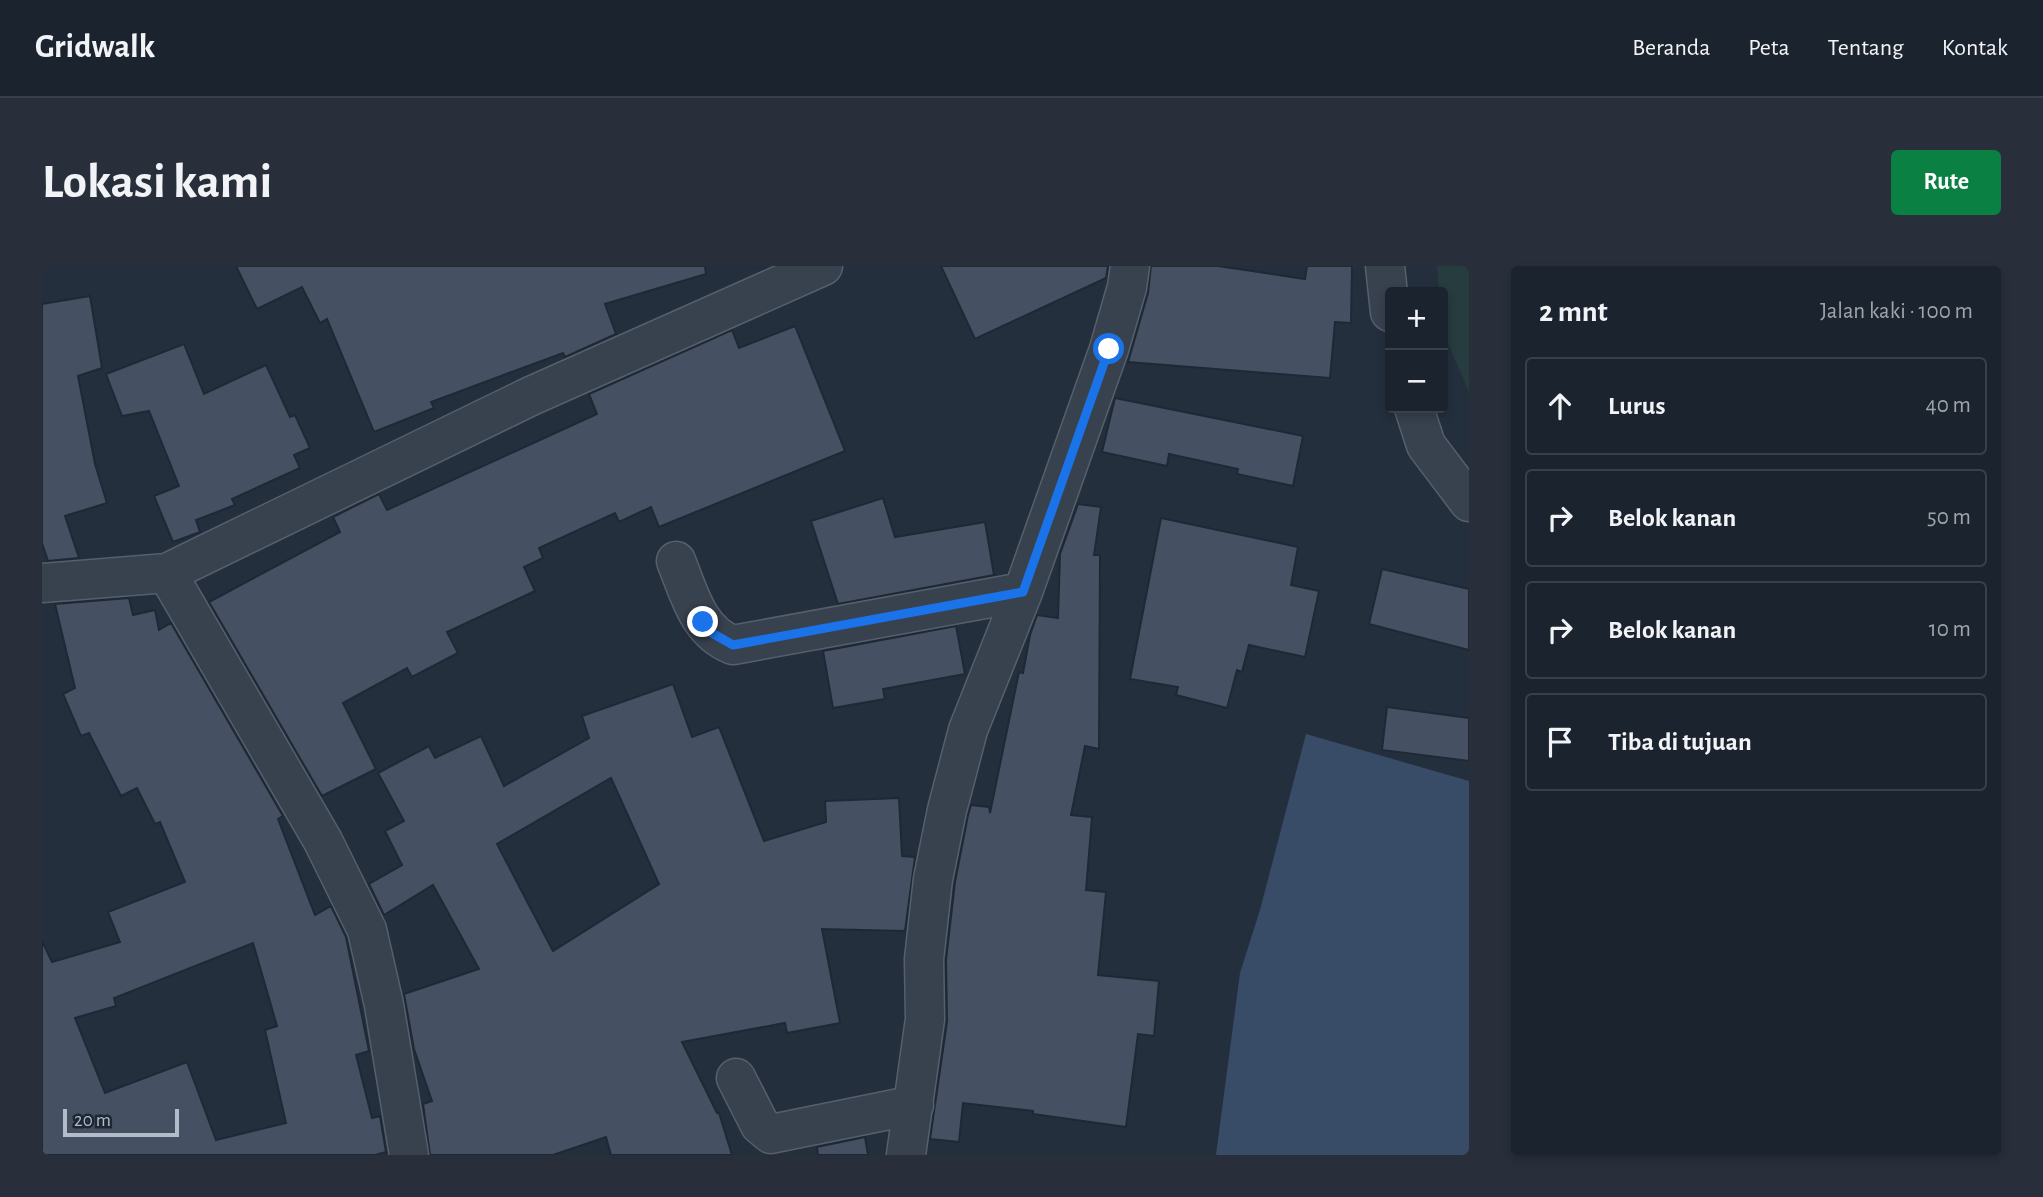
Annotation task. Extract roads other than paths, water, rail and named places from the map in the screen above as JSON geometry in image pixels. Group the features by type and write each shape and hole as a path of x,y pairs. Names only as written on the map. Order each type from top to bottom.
{"street":[{"path":"42,583 167,573 531,396 823,266"},
{"path":"906,1155 925,1019 924,959 930,905 947,810 968,730 1023,592 1109,349 1128,287 1130,266"},
{"path":"1385,266 1387,287"},
{"path":"1416,413 1426,445 1469,502"},
{"path":"676,561 703,622 712,633 733,645 1023,592"},
{"path":"167,573 323,841 367,930 384,1005 410,1155"},
{"path":"736,1078 760,1125 771,1134 914,1105"}],"water":[{"path":"1306,734 1469,781 1469,1155 1216,1155 1240,973 1260,910"}]}
